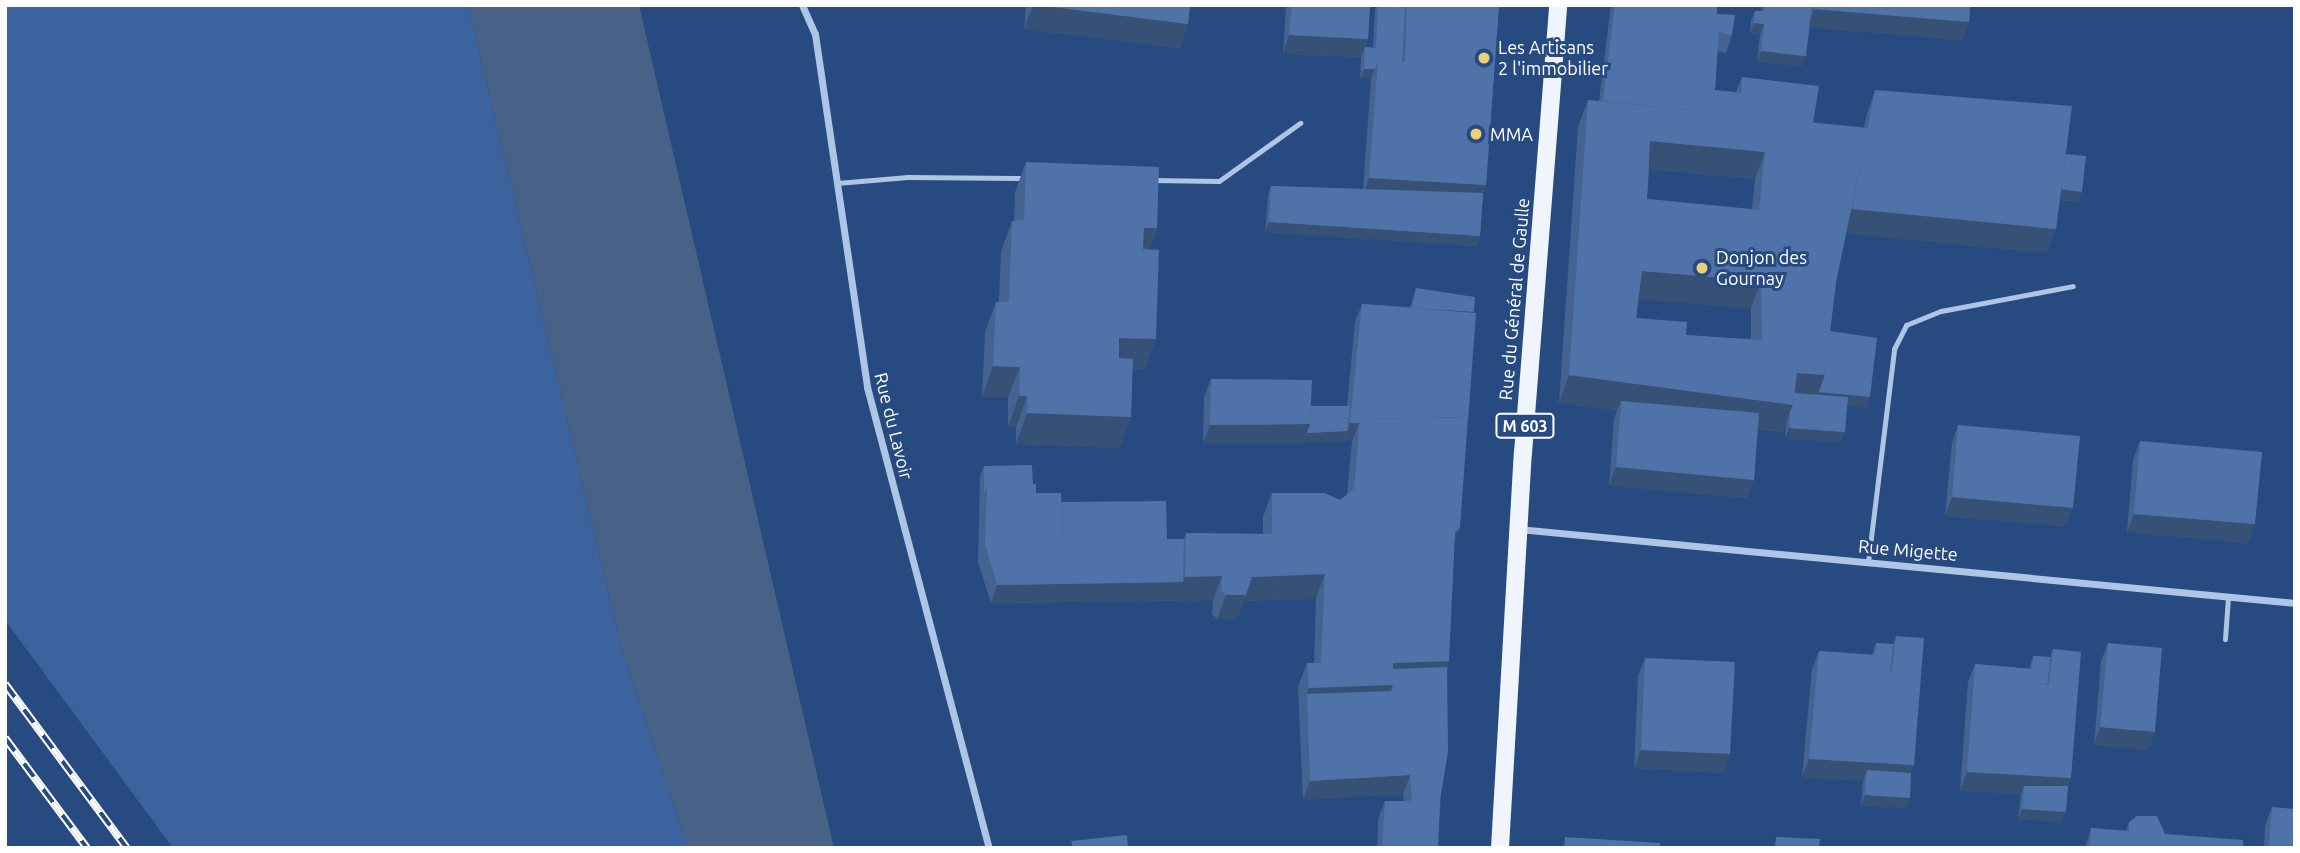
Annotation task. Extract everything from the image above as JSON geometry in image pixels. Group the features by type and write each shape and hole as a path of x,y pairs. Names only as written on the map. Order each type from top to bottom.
{"main road":[{"name":"Rue du Général de Gaulle","path":"1500,848 1517,528 1558,5"}],"street":[{"name":"Rue du Lavoir","path":"802,5 815,34 867,387 989,848"},
{"name":"Rue Migette","path":"1517,528 2295,603"}],"lane":[{"path":"1138,180 1219,181 1300,123"},
{"path":"837,183 908,177 1030,178"},
{"path":"1868,562 1894,349 1906,325 1941,311 2073,286"},
{"path":"2225,639 2228,597"}],"shaded area":[{"path":"5,5 468,5 623,654 688,848 173,848 5,620"},
{"path":"468,5 639,5 834,848 688,848 623,654"}],"building":[{"path":"1037,5 1190,5 1188,24"},
{"path":"1292,5 1370,5 1368,39 1289,35"},
{"path":"1378,5 1405,5 1402,62 1378,61 1375,69 1364,69 1365,47 1376,48"},
{"path":"1407,5 1499,5 1486,185 1369,178 1378,61 1405,62"},
{"path":"1615,5 1717,5 1717,14 1735,15 1732,35 1719,32 1715,90 1741,93 1742,77 1819,86 1813,123 1603,101"},
{"path":"1765,5 1812,5 1806,56 1761,51 1764,24 1754,23 1755,11 1765,11"},
{"path":"1814,5 1970,5 1969,22 1814,9"},
{"path":"1875,90 2072,106 2056,229 1852,209"},
{"name":"Donjon des Gournay","path":"1588,100 1868,128 1836,282 1825,375 1797,373 1793,405 1569,375","holes":["1650,141 1765,152 1759,210 1647,199","1642,271 1761,281 1762,340 1686,335 1687,322 1636,318"]},
{"path":"2066,154 2086,156 2082,192 2061,189"},
{"path":"1026,162 1159,167 1157,228 1144,228 1143,249 1159,250 1156,339 1119,338 1119,358 1133,359 1131,417 1027,413 1027,396 1019,396 1020,367 993,366 996,302 1009,302 1012,221 1024,220"},
{"path":"1271,186 1483,193 1480,236 1269,222"},
{"path":"1416,288 1475,297 1474,312 1412,308"},
{"path":"1362,304 1476,313 1468,421 1468,417 1360,419 1359,423 1350,423"},
{"path":"1830,331 1877,338 1870,397 1819,392 1825,375"},
{"path":"1211,379 1312,380 1310,424 1210,425"},
{"path":"1794,393 1848,397 1845,432 1789,428"},
{"path":"1621,401 1759,413 1754,480 1616,467"},
{"path":"1311,406 1350,406 1347,431 1307,433"},
{"path":"1468,417 1460,528 1455,533 1449,661 1393,663 1393,685 1309,688 1307,663 1321,663 1325,574 1252,577 1246,595 1226,595 1221,590 1222,576 1185,577 1186,533 1272,534 1272,493 1325,493 1340,500 1354,489 1360,419"},
{"path":"1958,425 2080,436 2073,508 1952,497"},
{"path":"2140,441 2262,452 2255,524 2134,514"},
{"path":"1032,465 1033,484 987,485 984,493 984,466"},
{"path":"1036,484 1036,493 1061,493 1063,541 1184,539 1183,582 997,585 985,543 987,485"},
{"path":"1166,501 1167,539 1063,541 1062,502"},
{"path":"1896,636 1924,638 1914,765 1809,759 1819,651 1877,655 1875,671 1892,671"},
{"path":"1876,643 1893,644 1890,671 1875,671"},
{"path":"2108,643 2162,648 2155,732 2100,727"},
{"path":"2053,649 2081,652 2071,778 1967,772 1975,664 2035,669 2034,683 2049,685"},
{"path":"2033,656 2050,657 2047,684 2034,683"},
{"path":"1645,658 1735,662 1730,754 1641,750"},
{"path":"1447,667 1448,752 1440,800 1438,848 1382,848 1385,801 1412,801 1410,775 1310,781 1307,694 1391,691 1393,669"},
{"path":"1867,770 1911,773 1910,798 1865,795"},
{"path":"2024,786 2068,786 2066,812 2022,809"},
{"path":"2272,807 2295,809 2295,848 2269,848"},
{"path":"2137,816 2157,816 2165,834 2243,840 2243,847 2250,848 2090,848 2091,828 2129,831 2129,822"},
{"path":"1127,835 1128,848 1073,848 1071,841"},
{"path":"1565,837 1660,843 1660,848 1564,848"},
{"path":"1776,837 1820,839 1819,848 1775,848"}],"railway":[{"path":"5,684 127,848"},
{"path":"5,738 87,848"}],"place":[{"name":"Les Artisans 2 l'immobilier","path":"1484,58"},
{"name":"MMA","path":"1476,134"},
{"name":"Donjon des Gournay","path":"1702,268"}]}
